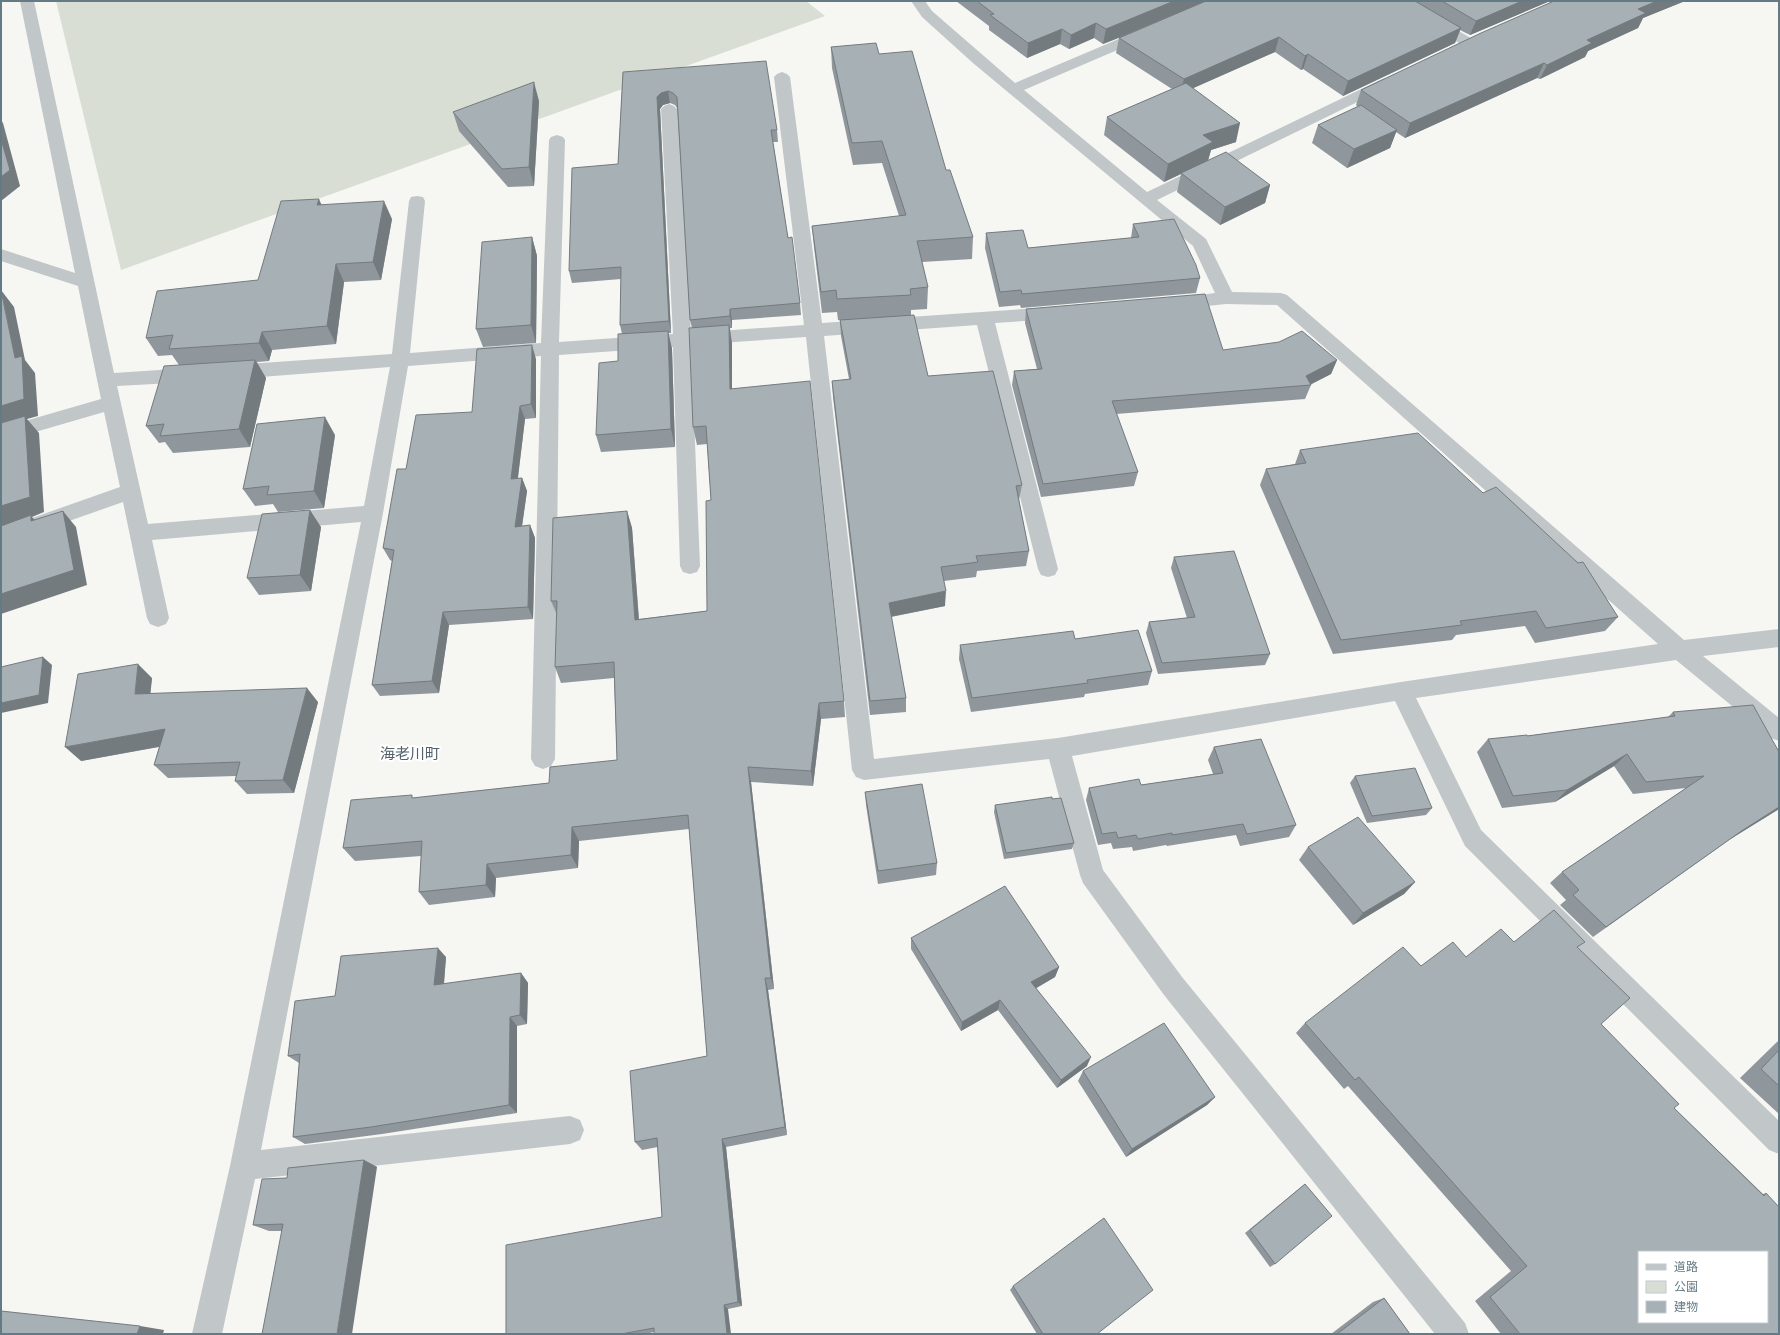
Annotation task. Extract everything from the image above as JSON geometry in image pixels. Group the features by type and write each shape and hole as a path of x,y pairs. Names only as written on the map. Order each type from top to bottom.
{"street":[{"path":"27,1 110,403 158,618"},
{"path":"918,1 927,14 978,60 1200,243 1226,298"},
{"path":"1398,1 1476,40 1454,50"},
{"path":"1014,89 1157,28"},
{"path":"782,77 814,330 864,770 1058,748 1401,691 1680,650 1779,638"},
{"path":"1145,199 1397,78"},
{"path":"669,109 682,340 690,566"},
{"path":"544,759 550,350 557,140"},
{"path":"207,1334 244,1166 373,513 400,361 416,201"},
{"path":"1,255 86,283"},
{"path":"1164,304 1226,298 1281,299 1680,650 1779,731"},
{"path":"106,380 400,361 1070,312"},
{"path":"985,319 1048,569"},
{"path":"1,435 110,403"},
{"path":"1,537 130,491"},
{"path":"140,533 373,513"},
{"path":"1401,691 1473,838 1779,1140"},
{"path":"1058,748 1092,875 1172,986 1454,1334"},
{"path":"244,1166 570,1130"}],"green space":[{"path":"56,1 806,1 825,16 121,270"}],"building":[{"path":"977,1 1174,1 1106,29 1096,23 1071,35 1062,29 1028,43 990,15 994,14"},
{"path":"1206,1 1415,1 1461,28 1348,81 1308,54 1305,56 1279,37 1184,79 1119,38"},
{"path":"1442,1 1522,1 1476,21"},
{"path":"1554,1 1657,1 1638,9 1646,13 1587,40 1592,43 1547,65 1544,63 1410,123 1361,90 1481,33"},
{"path":"876,43 879,54 912,51 946,170 950,170 973,237 917,241 928,287 910,289 911,295 837,299 836,290 821,292 812,226 906,215 882,141 852,143 831,47"},
{"path":"766,61 777,130 771,130 788,238 792,237 800,303 730,309 730,316 690,320 677,97 668,91 661,93 657,97 669,321 620,325 621,267 569,271 572,168 618,164 623,72"},
{"path":"534,82 529,167 502,169 453,112"},
{"path":"1186,83 1240,123 1203,135 1213,142 1168,164 1107,117"},
{"path":"1361,105 1397,130 1354,149 1318,125"},
{"path":"1,139 10,170 1,177"},
{"path":"1226,152 1270,185 1225,207 1181,173"},
{"path":"319,199 317,205 384,201 373,262 336,264 327,326 262,332 259,343 169,349 173,335 146,338 157,291 258,280 281,201"},
{"path":"1174,219 1196,265 1200,278 1022,294 1021,290 1000,292 986,233 1023,230 1028,248 1139,237 1133,224"},
{"path":"532,237 531,325 476,329 482,242"},
{"path":"1,290 15,358 22,356 24,399 1,406"},
{"path":"1205,294 1223,350 1279,342 1302,331 1337,360 1306,376 1311,385 1112,401 1138,472 1043,484 1014,371 1042,369 1026,309"},
{"path":"914,315 928,376 993,371 1022,485 1016,486 1029,551 976,556 978,562 941,567 946,591 889,603 906,698 870,701 832,381 851,379 840,320"},
{"path":"729,325 730,389 810,381 844,701 819,703 811,771 748,767 771,978 765,978 785,1127 722,1139 738,1302 724,1305 727,1334 654,1334 654,1328 621,1334 506,1334 506,1245 662,1217 657,1138 635,1142 630,1071 707,1056 688,815 572,827 571,855 487,864 486,885 419,892 422,841 343,848 351,800 412,795 412,798 549,783 550,767 617,760 614,662 555,667 557,601 551,601 553,518 627,511 635,620 707,611 706,501 711,500 706,426 693,427 689,328"},
{"path":"668,331 671,429 596,435 599,363 618,361 618,334"},
{"path":"532,345 531,404 520,406 511,479 522,478 515,527 530,525 528,607 443,612 432,681 372,685 394,550 383,548 397,469 406,469 416,415 472,412 477,349"},
{"path":"255,360 239,429 160,436 164,424 146,426 164,366"},
{"path":"25,416 30,497 1,506 1,423"},
{"path":"325,417 314,491 267,495 269,486 243,489 257,424"},
{"path":"1418,433 1483,493 1496,487 1578,563 1583,562 1618,617 1546,628 1536,611 1460,621 1462,625 1341,640 1266,469 1306,463 1300,450"},
{"path":"310,510 300,575 247,578 262,514"},
{"path":"63,511 74,570 1,594 1,526 31,515 31,521"},
{"path":"1234,551 1270,654 1162,663 1149,622 1195,617 1174,557"},
{"path":"1138,630 1152,671 1087,680 1088,683 972,698 960,645 1073,631 1075,639"},
{"path":"43,657 39,695 1,703 1,667"},
{"path":"138,664 135,694 307,688 283,780 235,781 240,762 154,765 165,729 65,747 78,674"},
{"path":"1753,705 1779,752 1779,807 1740,832 1606,927 1573,895 1579,890 1562,872 1704,776 1646,782 1627,754 1567,790 1513,796 1488,739 1527,736 1675,716 1673,712"},
{"path":"1261,739 1296,825 1247,834 1243,824 1138,839 1136,835 1118,838 1116,832 1102,834 1089,788 1139,779 1141,785 1223,773 1214,747"},
{"path":"1415,768 1432,808 1372,816 1355,776"},
{"path":"922,784 937,863 878,871 865,792"},
{"path":"1052,797 1052,799 1061,798 1074,843 1006,853 995,805"},
{"path":"1358,817 1415,882 1363,913 1308,847"},
{"path":"1005,886 1059,967 1031,982 1091,1057 1061,1080 1000,1000 962,1022 911,938"},
{"path":"1554,910 1585,942 1577,947 1630,998 1601,1024 1679,1104 1674,1108 1764,1196 1766,1193 1779,1207 1779,1334 1520,1334 1490,1297 1527,1266 1359,1077 1355,1080 1305,1023 1403,947 1421,966 1453,942 1466,957 1501,929 1514,942"},
{"path":"438,948 434,985 521,973 520,1015 510,1017 509,1105 371,1127 293,1137 300,1054 288,1056 295,1001 335,996 341,956"},
{"path":"1164,1023 1215,1097 1132,1149 1083,1071"},
{"path":"1779,1050 1779,1086 1761,1069"},
{"path":"364,1160 337,1334 262,1334 283,1224 253,1225 262,1179 287,1178 288,1168"},
{"path":"1305,1184 1332,1216 1275,1264 1250,1230"},
{"path":"1104,1218 1153,1290 1097,1334 1043,1334 1013,1286"},
{"path":"1384,1298 1410,1334 1337,1334"},
{"path":"1,1311 140,1326 137,1334 1,1334"}],"district":[{"name":"海老川町","path":"410,754"}]}
